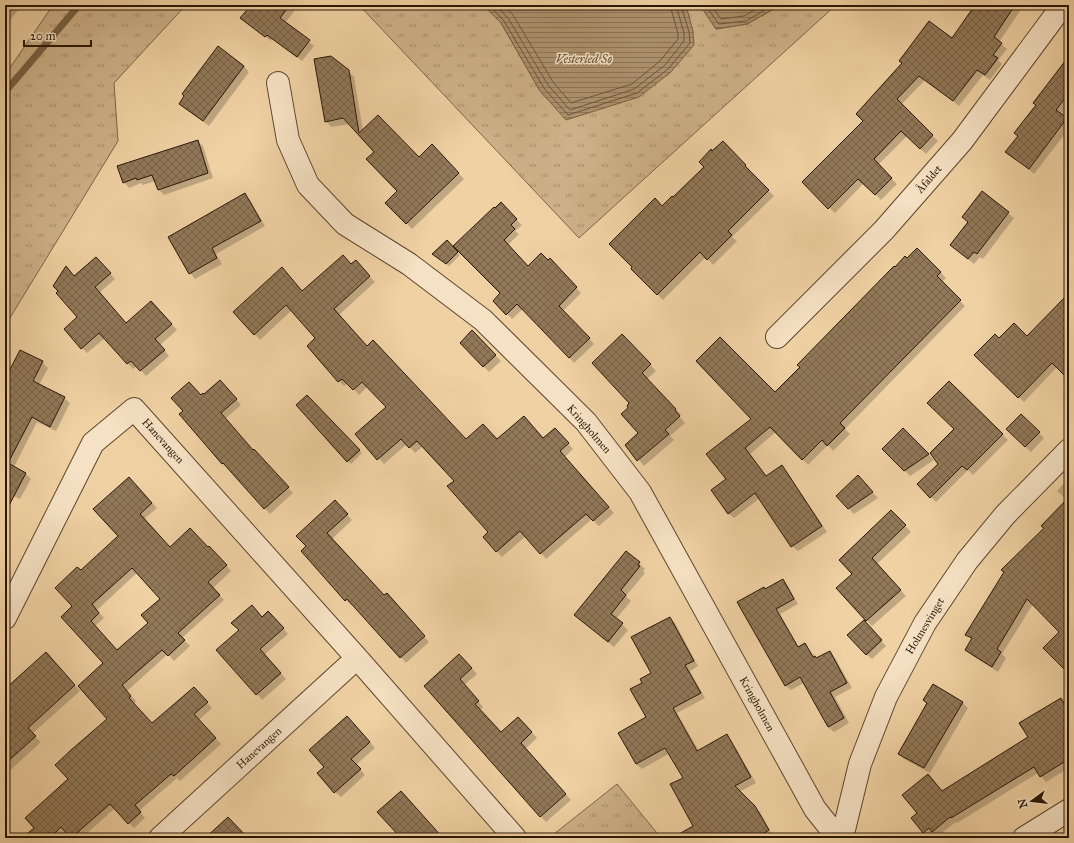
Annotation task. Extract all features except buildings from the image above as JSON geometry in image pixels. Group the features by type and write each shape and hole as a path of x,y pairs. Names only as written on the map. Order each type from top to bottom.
{"street":[{"name":"Åfaldet","path":"777,337 884,230 962,141 1063,5"},
{"name":"Kringholmen","path":"278,83 288,140 308,185 345,224 409,264 483,320 586,422 640,492 815,809 838,838"},
{"name":"Hanevangen","path":"5,618 93,443 134,409 357,658 515,838"},
{"name":"Holmesvinget","path":"842,838 860,764 886,698 925,623 967,561 1005,515 1069,450"},
{"name":"Hanevangen","path":"160,838 357,658"},
{"path":"1037,835 1069,810"}],"green space":[{"path":"53,5 186,5 114,83 118,141 5,326 5,75"},
{"path":"359,5 483,5 501,23 540,91 686,5 700,5 716,29 747,24 781,5 836,5 579,238"},
{"path":"617,784 661,838 549,838"}],"water":[{"name":"Vesterled Sø","path":"483,5 686,5 693,31 694,45 671,72 639,97 566,120 540,91 501,23"},
{"path":"700,5 781,5 747,24 716,29"}],"waterway":[{"path":"5,92 79,5"}]}
